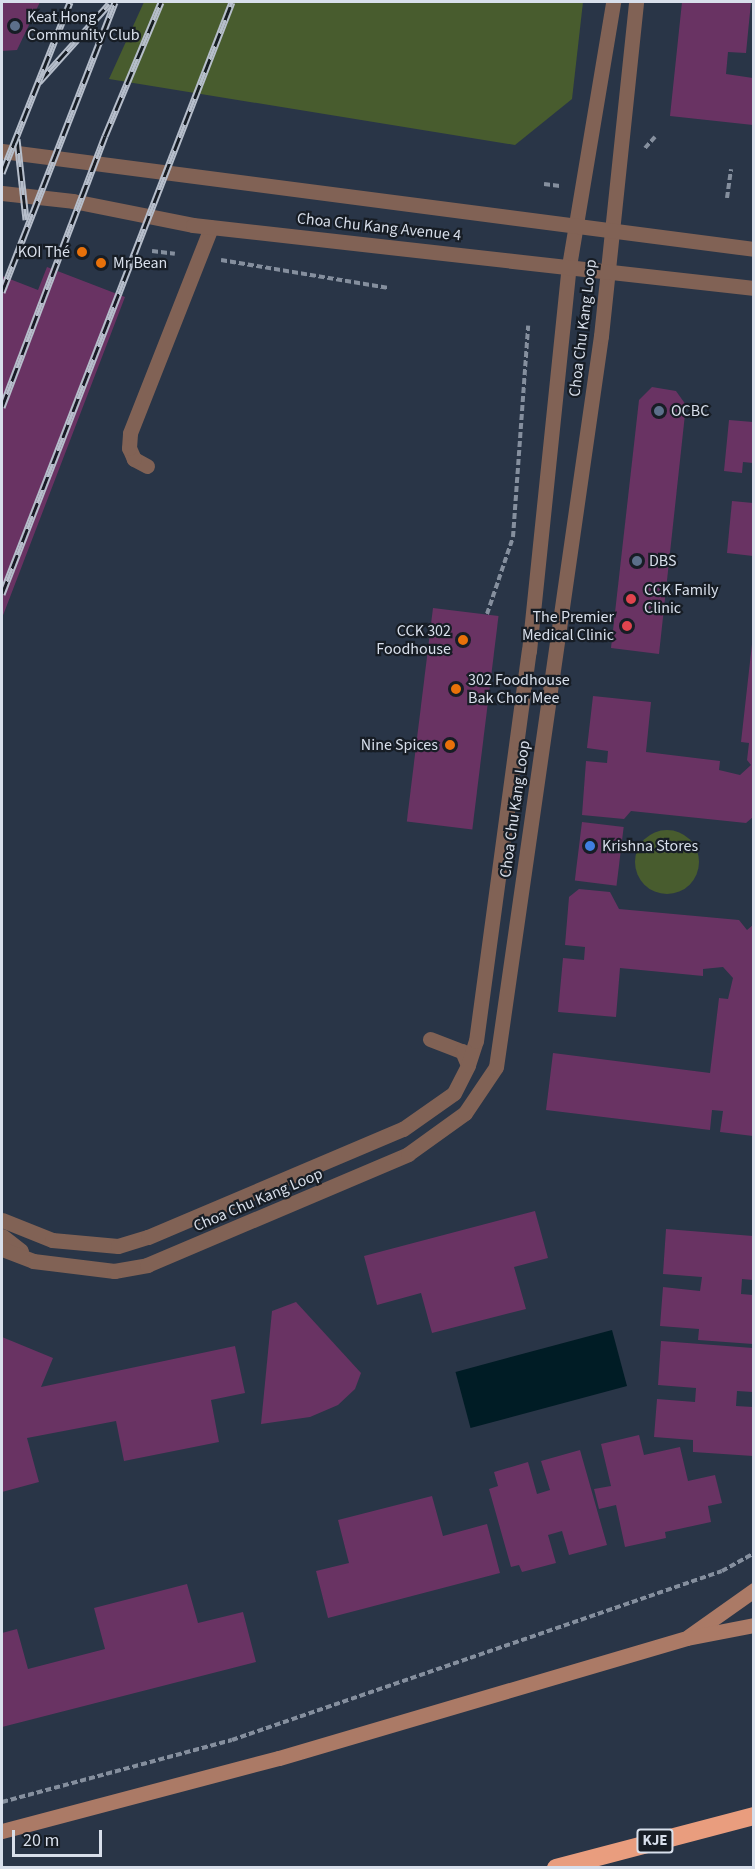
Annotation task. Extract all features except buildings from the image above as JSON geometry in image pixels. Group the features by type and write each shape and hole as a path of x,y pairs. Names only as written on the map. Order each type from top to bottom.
{"highway":[{"name":"KJE","path":"556,1868 753,1816"}],"main road":[{"path":"687,1638 753,1590"},
{"path":"2,1831 279,1758 687,1638 753,1625"}],"street":[{"name":"Choa Chu Kang Loop","path":"2,1220 52,1240 118,1246 181,1225 404,1129 454,1093 468,1065 476,1041 529,651 569,266 613,2"},
{"name":"Choa Chu Kang Loop","path":"2,1249 33,1260 114,1271 147,1265 214,1239 408,1154 442,1132 465,1113 496,1067 609,271 636,2"},
{"name":"Choa Chu Kang Avenue 4","path":"2,151 612,228 753,249"},
{"name":"Choa Chu Kang Avenue 4","path":"2,193 73,201 211,226 753,288"},
{"path":"147,466 134,459 129,448 130,433 211,226"},
{"path":"430,1039 462,1051 468,1065 503,1025"},
{"path":"181,1225 204,1227 214,1239"},
{"path":"2,1236 33,1260"}],"path":[{"path":"727,198 731,169"},
{"path":"152,251 200,256 390,288"},
{"path":"487,615 513,537 528,326"},
{"path":"2,1802 232,1740 722,1571 753,1553"}],"green space":[{"path":"144,2 583,2 572,99 515,145 109,79"},
{"path":"667,830 685,836 693,844 699,862 693,880 685,888 667,894 649,888 641,880 635,862 641,844 649,836"}],"water":[{"path":"612,1330 627,1386 471,1428 456,1372"}],"railway":[{"path":"2,173 70,2"},
{"path":"2,292 115,2"},
{"path":"2,407 105,136 161,2"},
{"path":"2,594 232,2"},
{"path":"39,82 109,4"},
{"path":"17,139 26,219"}],"place":[{"name":"Keat Hong Community Club","path":"15,26"},
{"name":"KOI Thé","path":"82,252"},
{"name":"Mr Bean","path":"101,263"},
{"name":"OCBC","path":"659,411"},
{"name":"DBS","path":"637,561"},
{"name":"CCK Family Clinic","path":"631,599"},
{"name":"The Premier Medical Clinic","path":"627,626"},
{"name":"CCK 302 Foodhouse","path":"463,640"},
{"name":"302 Foodhouse Bak Chor Mee","path":"456,689"},
{"name":"Nine Spices","path":"450,745"},
{"name":"Krishna Stores","path":"590,846"}]}
